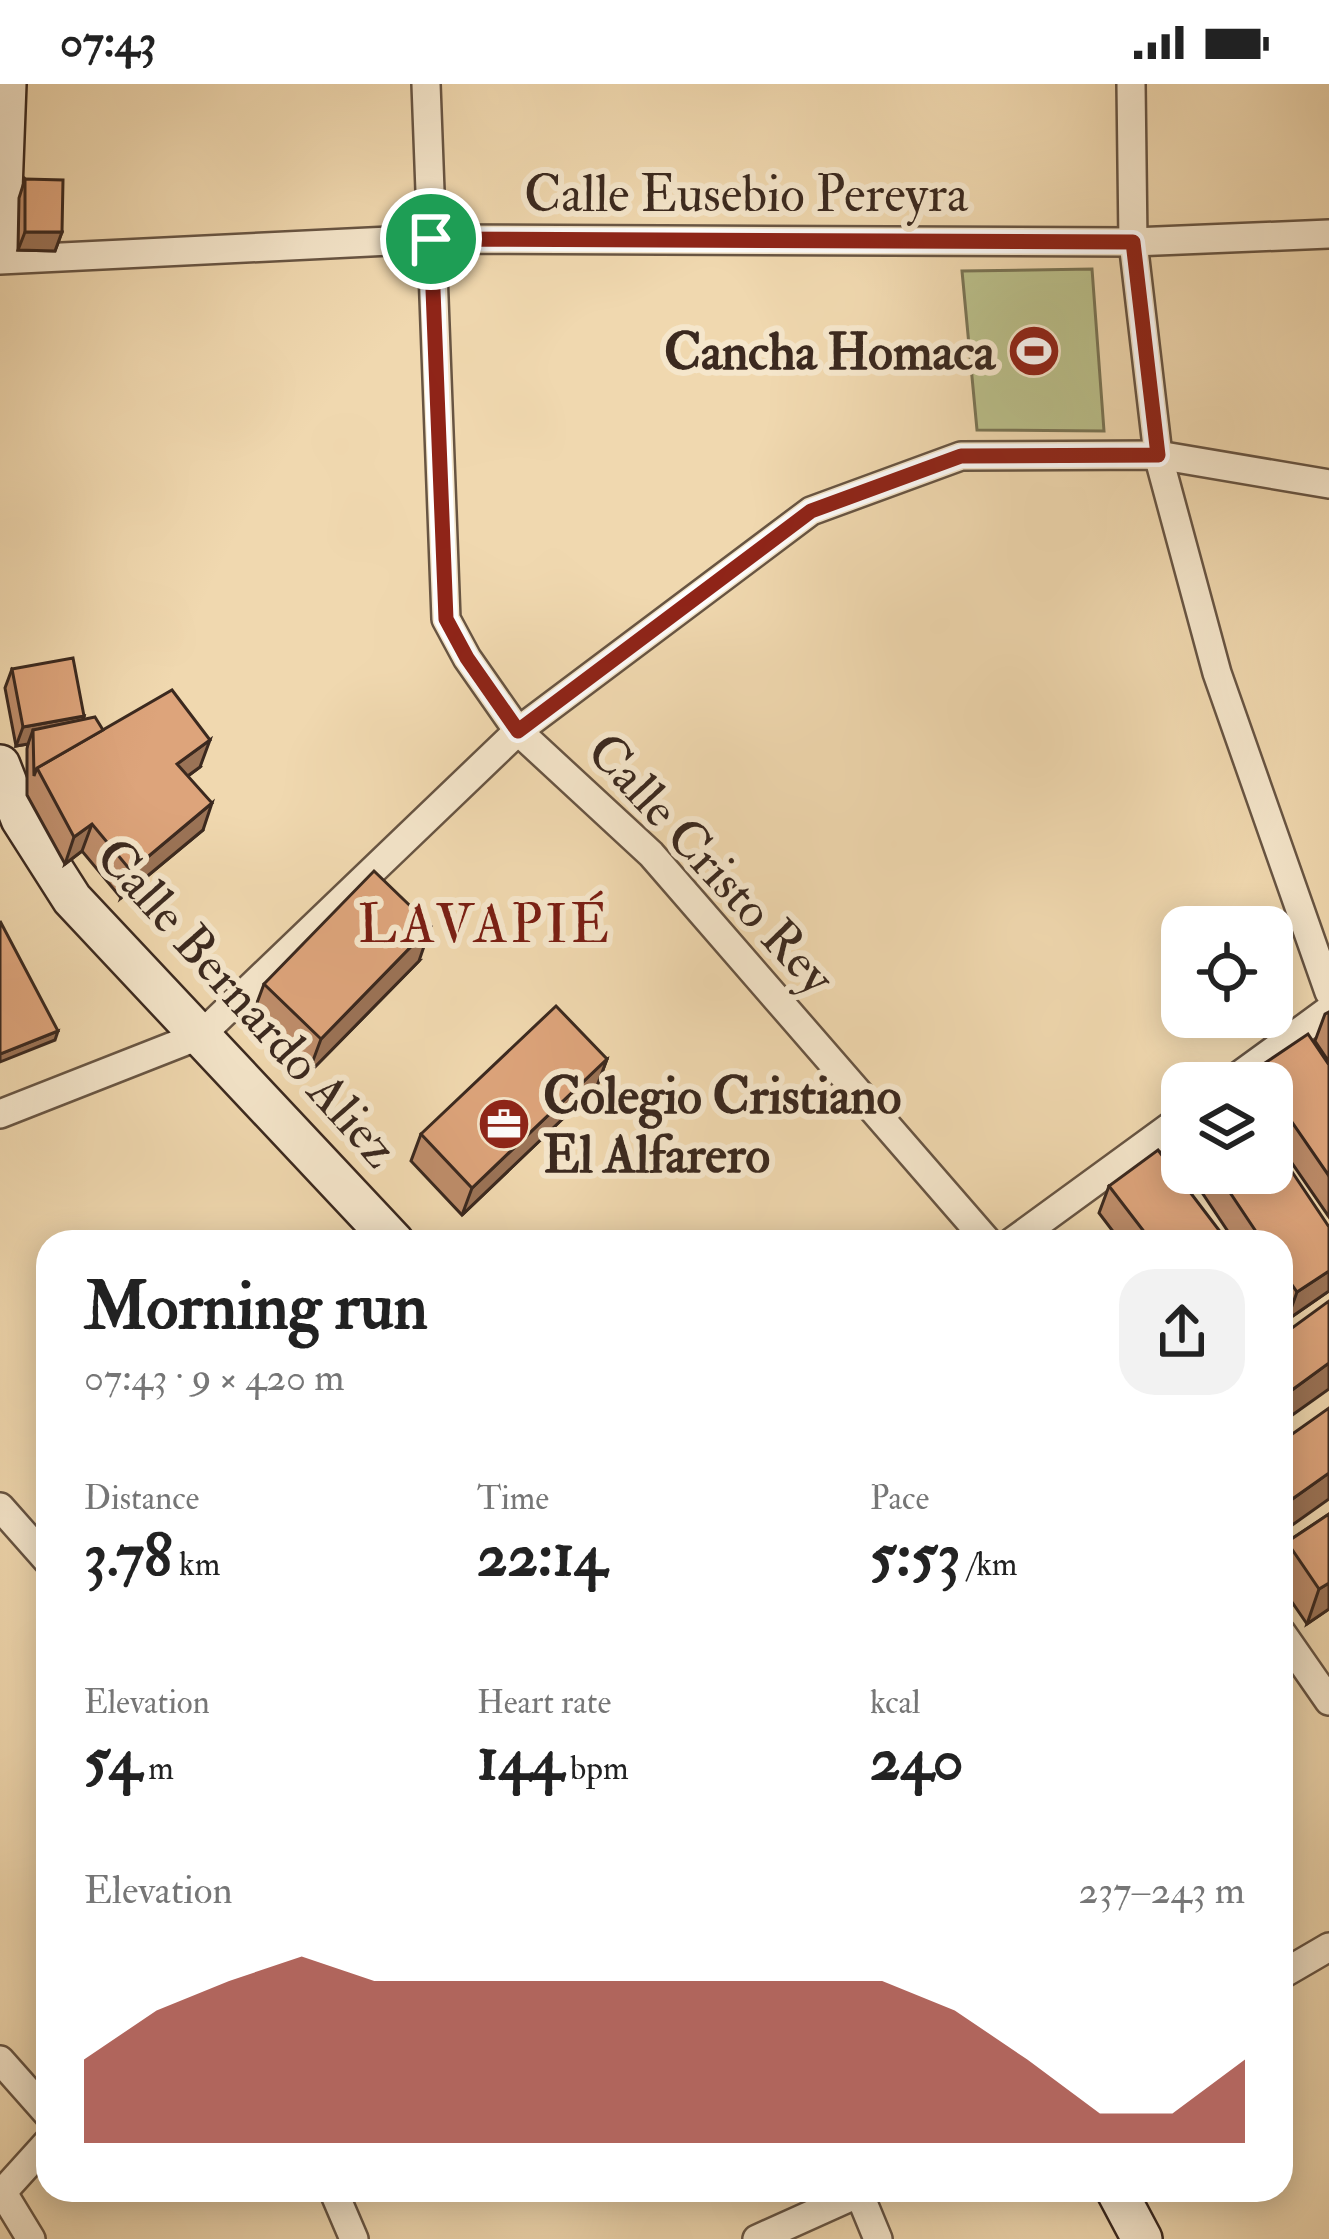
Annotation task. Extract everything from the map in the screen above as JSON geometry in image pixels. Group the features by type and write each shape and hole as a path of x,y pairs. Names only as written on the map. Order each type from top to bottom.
{"main road":[{"path":"0,243 3,109"},
{"name":"Calle Bernardo Aliez","path":"0,765 21,819 72,899 383,1230"},
{"path":"1122,2202 1142,2239"}],"street":[{"name":"Calle Cristo Rey","path":"427,84 446,619 518,731 651,854 978,1230"},
{"path":"1131,84 1133,242 1158,455 1216,673 1329,992"},
{"name":"Calle Eusebio Pereyra","path":"0,260 431,239 1133,242 1329,234"},
{"path":"0,1114 201,1035 518,731 811,511 961,456 1158,455 1329,484"},
{"path":"1258,1062 1329,1010"},
{"path":"1028,1230 1161,1133"},
{"path":"0,1507 36,1548"},
{"path":"1293,1649 1329,1701"},
{"path":"1293,1968 1329,1947"},
{"path":"0,2060 36,2100"},
{"path":"31,2239 2,2194 36,2156"},
{"path":"338,2202 354,2239"},
{"path":"757,2239 840,2202"},
{"path":"866,2202 878,2239"}],"green space":[{"name":"Cancha Homaca","path":"1092,269 1104,431 977,430 962,271"}],"building":[{"path":"25,179 63,180 62,232 25,232"},
{"path":"73,658 84,716 23,727 12,669"},
{"path":"172,690 210,740 177,764 212,803 131,871 92,824 74,837 37,768"},
{"path":"95,717 103,730 37,768 34,776 33,730"},
{"path":"374,871 431,926 321,1039 264,984"},
{"path":"0,921 58,1031 0,1054"},
{"name":"Colegio Cristiano El Alfarero","path":"556,1006 607,1059 472,1188 421,1134"},
{"path":"1308,1034 1329,1065 1329,1176 1293,1124 1293,1062 1266,1062"},
{"path":"1158,1150 1161,1194 1191,1194 1219,1230 1143,1230 1109,1186"},
{"path":"1293,1173 1329,1227 1329,1271 1297,1292 1293,1286 1293,1230 1255,1230 1231,1194 1293,1194"},
{"path":"1329,1301 1329,1363 1293,1389 1293,1327"},
{"path":"1329,1408 1329,1473 1293,1498 1293,1434"},
{"path":"1329,1514 1329,1583 1319,1589 1293,1551 1293,1538"}],"place":[{"name":"Cancha Homaca","path":"1034,351"},
{"name":"Colegio Cristiano El Alfarero","path":"504,1124"}],"district":[{"name":"LAVAPIÉ","path":"485,923"}],"route":[{"path":"431,239 1133,242 1158,455 961,456 811,511 518,731 446,619 431,239"}]}
